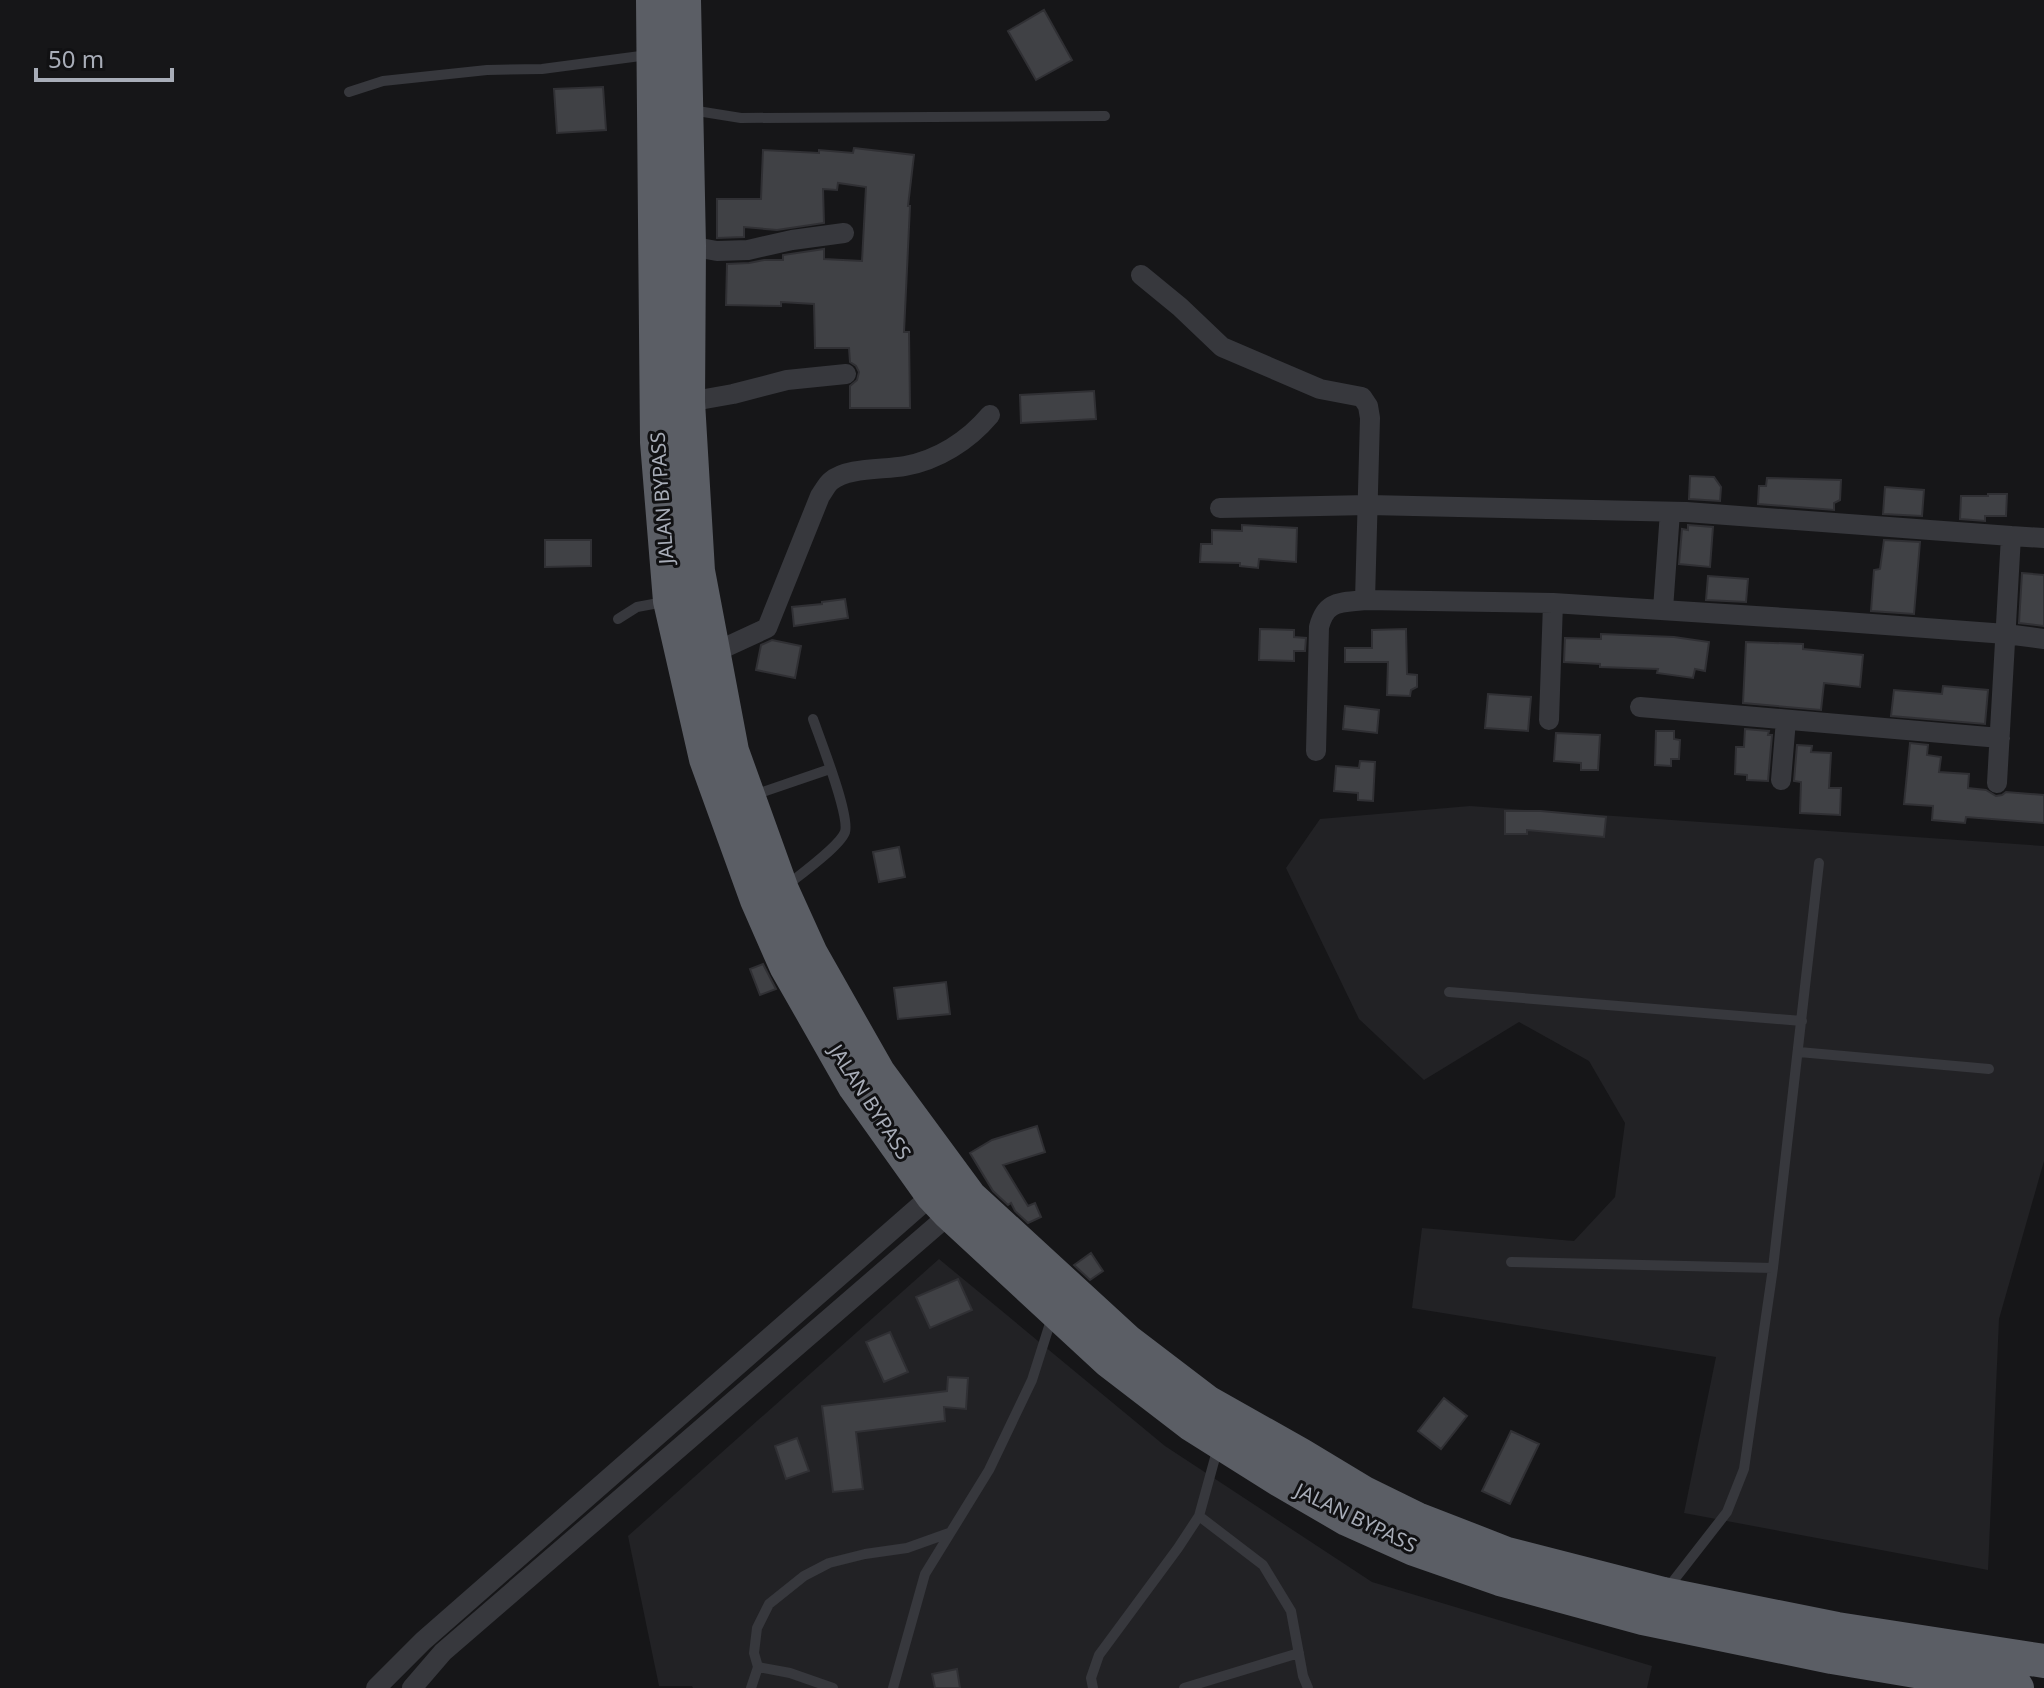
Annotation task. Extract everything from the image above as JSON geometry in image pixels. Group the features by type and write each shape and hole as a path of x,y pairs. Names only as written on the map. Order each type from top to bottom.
{"highway":[{"name":"JALAN BYPASS","path":"653,0 657,442 670,601 706,759 757,900 786,966 855,1087 1054,1310 1109,1361 1191,1424 1347,1519 1414,1549 1486,1574 1643,1618 1834,1643"},
{"name":"JALAN BYPASS","path":"684,0 689,246 688,402 698,571 732,751 782,890 811,954 952,1195 1127,1341 1207,1402 1364,1493 1417,1519 1507,1554 1834,1643"},
{"path":"1834,1643 2023,1673"}],"street":[{"path":"689,246 717,251 748,250 844,233"},
{"path":"1141,275 1222,347 1320,389 1362,397 1368,406 1370,418 1365,600"},
{"path":"688,402 787,380 846,374"},
{"path":"713,653 767,628 820,496 831,480 848,473 907,466 933,457 976,432 990,415"},
{"path":"1220,508 1369,505 1670,512 2044,538"},
{"path":"1663,609 1670,512"},
{"path":"1997,783 2011,536"},
{"path":"1316,751 1319,627 1322,615 1337,603 1365,600 1553,603 2044,639"},
{"path":"1549,720 1553,603"},
{"path":"1640,707 2000,738"},
{"path":"1781,780 1786,720"},
{"path":"376,1688 423,1641 952,1195"},
{"path":"412,1688 443,1652 952,1195"}],"lane":[{"path":"349,92 383,81 487,70 542,69 654,54"},
{"path":"686,109 741,118 1105,116"},
{"path":"618,619 637,607 670,601"},
{"path":"782,890 838,843 845,832 846,822 813,719"},
{"path":"748,797 830,769"},
{"path":"1663,1594 1727,1512 1744,1469 1773,1268 1819,863"},
{"path":"1449,992 1802,1021"},
{"path":"1799,1052 1989,1069"},
{"path":"1511,1262 1773,1268"},
{"path":"893,1688 925,1574 989,1470 1032,1380 1054,1310"},
{"path":"1093,1688 1091,1678 1099,1655 1199,1516 1219,1442"},
{"path":"1199,1516 1263,1565 1291,1611 1308,1688"},
{"path":"751,1688 758,1667 754,1653 757,1628 769,1604 804,1576 829,1563 907,1548 949,1533"},
{"path":"1184,1688 1299,1653"},
{"path":"758,1667 790,1673 833,1688"}],"shaded area":[{"path":"1470,806 2044,846 2044,1161 1999,1319 1988,1570 1684,1513 1716,1357 1412,1308 1422,1228 1574,1241 1615,1197 1625,1123 1589,1061 1519,1022 1424,1080 1359,1019 1286,868 1320,819"},
{"path":"939,1259 1165,1446 1372,1582 1652,1666 1647,1688 659,1686 628,1536"}],"building":[{"path":"1044,10 1072,60 1036,80 1008,31"},
{"path":"603,87 606,130 557,133 554,89"},
{"path":"854,148 914,155 908,206 904,332 909,332 910,408 850,408 850,386 857,380 859,372 850,362 849,348 815,348 814,304 726,305 727,264 783,260 783,255 824,249 824,259 862,261 866,187 838,183 837,190 823,189 824,223 777,230 744,227 744,237 717,238 717,199 761,199 763,150 853,153"},
{"path":"1094,391 1096,419 1021,423 1020,395"},
{"path":"1690,476 1714,477 1721,487 1720,501 1689,499"},
{"path":"1767,478 1841,480 1840,500 1834,503 1834,510 1758,504 1759,486 1766,486"},
{"path":"1885,487 1924,490 1922,516 1883,514"},
{"path":"2007,494 2006,516 1985,516 1985,521 1960,519 1961,496"},
{"path":"1242,525 1297,528 1296,562 1259,559 1258,568 1240,566 1240,563 1200,562 1201,544 1212,544 1212,530 1242,531"},
{"path":"1688,525 1713,527 1710,567 1679,564 1682,529 1688,530"},
{"path":"545,540 591,540 591,566 545,567"},
{"path":"1884,540 1920,542 1914,614 1871,611 1874,570 1880,569"},
{"path":"2022,573 2044,575 2044,626 2019,623"},
{"path":"1708,576 1748,579 1746,602 1706,600"},
{"path":"845,599 848,618 794,626 792,607"},
{"path":"1260,629 1294,630 1294,637 1306,638 1305,651 1294,651 1294,661 1259,660"},
{"path":"1406,629 1407,674 1417,675 1417,687 1411,690 1410,696 1387,695 1388,662 1345,662 1345,648 1372,648 1372,630"},
{"path":"1601,634 1674,637 1709,642 1705,671 1695,669 1693,678 1657,673 1658,669 1564,662 1565,638 1601,639"},
{"path":"772,640 801,646 795,678 756,670 761,645"},
{"path":"1746,642 1803,644 1803,649 1863,655 1860,687 1824,683 1821,710 1743,703"},
{"path":"1943,686 1988,690 1985,724 1891,716 1894,690 1942,694"},
{"path":"1488,694 1531,697 1528,731 1485,728"},
{"path":"1345,706 1379,710 1377,733 1343,729"},
{"path":"1745,729 1769,731 1768,735 1772,735 1768,781 1747,780 1747,775 1735,774 1736,747 1744,747"},
{"path":"1656,731 1674,731 1674,739 1680,740 1679,759 1671,759 1671,766 1655,765"},
{"path":"1556,733 1600,735 1598,770 1581,770 1581,763 1554,761"},
{"path":"1910,743 1928,745 1927,755 1941,757 1939,772 1969,774 1968,788 1986,790 1996,796 2006,792 2044,795 2044,823 1966,817 1965,823 1932,820 1933,806 1904,804"},
{"path":"1797,745 1812,746 1811,752 1831,753 1829,788 1841,788 1840,815 1800,813 1801,782 1794,781"},
{"path":"1360,761 1375,762 1373,801 1358,800 1358,793 1334,791 1336,766 1359,768"},
{"path":"1505,811 1606,817 1604,837 1527,830 1527,834 1505,834"},
{"path":"899,847 905,877 879,882 873,852"},
{"path":"763,964 776,989 760,995 750,969"},
{"path":"946,982 950,1014 898,1019 894,988"},
{"path":"1037,1126 1045,1152 1003,1165 1028,1206 1035,1203 1041,1217 1028,1223 1011,1203 1008,1205 993,1191 970,1153 992,1140"},
{"path":"1091,1253 1103,1271 1090,1280 1074,1265"},
{"path":"958,1279 972,1310 930,1328 916,1297"},
{"path":"890,1332 908,1372 884,1382 866,1342"},
{"path":"948,1377 968,1378 966,1409 944,1407 945,1421 856,1432 863,1489 833,1492 822,1406 947,1391"},
{"path":"1444,1398 1467,1416 1441,1449 1418,1431"},
{"path":"1511,1431 1539,1444 1510,1504 1482,1491"},
{"path":"797,1438 809,1471 786,1479 775,1446"},
{"path":"957,1669 960,1688 935,1688 932,1674"}]}
